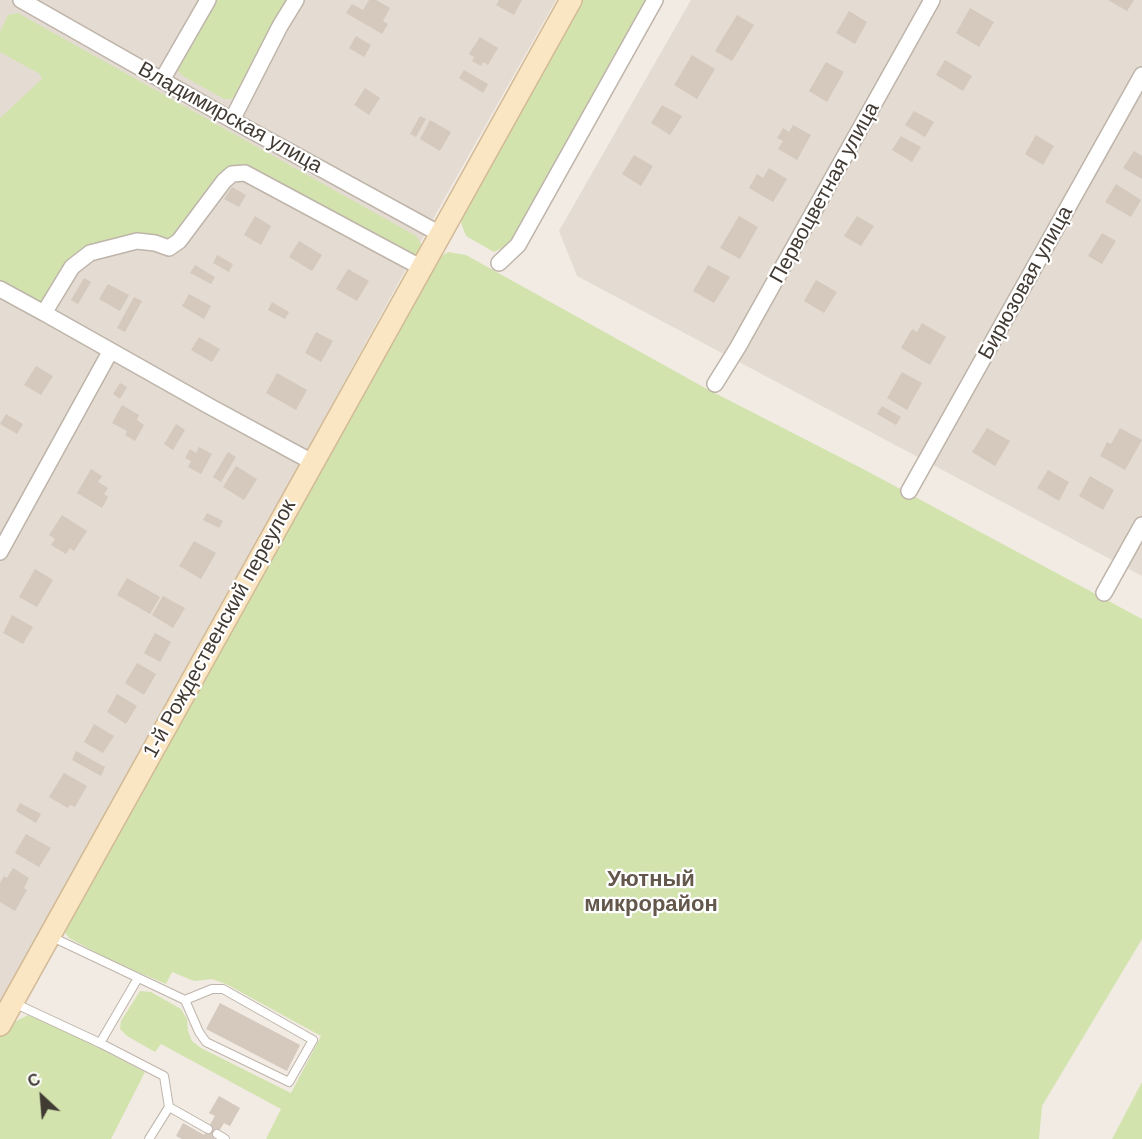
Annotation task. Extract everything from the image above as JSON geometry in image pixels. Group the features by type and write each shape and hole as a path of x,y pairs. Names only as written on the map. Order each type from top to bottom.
{"street":[{"name":"Владимирская улица","path":"21,0 232,120 440,234"},
{"path":"162,80 208,0"},
{"path":"232,120 280,26 296,0"},
{"name":"1-й Рождественский переулок","path":"0,1025 571,0"},
{"path":"499,263 518,245 655,0"},
{"name":"Первоцветная улица","path":"716,384 932,0"},
{"name":"Бирюзовая улица","path":"909,491 1142,75"},
{"path":"44,313 72,267 90,253 137,241 155,243 169,248 179,241 224,181 232,174 244,173 422,268"},
{"path":"0,289 110,352 314,462"},
{"path":"0,552 110,352"},
{"path":"1104,593 1142,525"}],"lane":[{"path":"50,936 185,1000 206,1042 290,1082 313,1040 223,989 212,989 185,1000"},
{"path":"99,1043 138,978"},
{"path":"13,1002 164,1076 169,1107 149,1139"},
{"path":"169,1107 208,1129"},
{"path":"217,1134 225,1139"}],"shaded area":[{"path":"0,0 556,0 443,201 115,802 0,1037"},
{"path":"691,0 1142,0 1142,576 577,276 559,231"}],"green space":[{"path":"217,0 287,0 241,91 233,99 224,99 183,76 177,70"},
{"path":"582,0 649,0 510,244 494,252 466,236 461,223 464,208"},
{"path":"18,13 416,236 422,245 422,253 415,256 406,253 271,178 249,168 232,166 220,174 179,233 169,242 85,253 43,304 0,281 0,118 42,79 40,74 0,52 0,32 8,15"},
{"path":"448,252 466,255 707,389 865,470 1142,619 1142,939 1042,1106 1039,1139 266,1139 281,1109 161,1044 155,1052 127,1036 120,1029 121,1021 140,991 151,992 181,1009 187,1019 192,1041 201,1048 291,1093 321,1036 226,984 212,979 194,981 172,972 166,984 116,963 69,938 64,931 433,268"},
{"path":"28,1015 53,1024 145,1072 111,1139 0,1139 0,1037 7,1026"},
{"path":"1142,1082 1142,1139 1112,1139"}],"building":[{"path":"369,0 376,0 390,8 383,21 388,24 382,34 346,13 352,4 363,10"},
{"path":"499,0 522,0 514,15 496,5"},
{"path":"1108,0 1134,0 1127,11"},
{"path":"970,8 994,22 979,47 956,33"},
{"path":"849,11 867,22 855,44 836,33"},
{"path":"737,15 754,25 732,61 715,51"},
{"path":"356,36 371,45 364,57 349,48"},
{"path":"480,37 498,48 488,65 483,62 481,66 472,61 474,57 469,54"},
{"path":"692,55 715,69 697,99 674,85"},
{"path":"945,60 972,76 963,91 936,75"},
{"path":"826,62 844,72 827,102 809,91"},
{"path":"464,70 488,84 483,93 459,78"},
{"path":"365,88 380,98 369,115 354,105"},
{"path":"662,105 682,116 670,135 651,123"},
{"path":"914,111 934,122 925,137 905,125"},
{"path":"420,116 426,119 416,137 410,134"},
{"path":"430,120 451,132 440,151 420,139"},
{"path":"793,125 811,135 797,160 778,149 783,141 777,138 783,128 789,132"},
{"path":"1036,135 1054,146 1043,165 1025,154"},
{"path":"901,136 921,147 912,162 892,150"},
{"path":"1134,151 1142,156 1142,179 1123,168"},
{"path":"634,155 653,166 641,186 622,174"},
{"path":"769,168 787,179 773,202 749,188 757,174 763,178"},
{"path":"1116,184 1141,200 1131,217 1105,202"},
{"path":"232,187 246,195 239,207 224,199"},
{"path":"255,216 271,226 261,245 244,235"},
{"path":"739,216 758,227 740,259 720,248"},
{"path":"857,216 874,226 861,246 844,236"},
{"path":"1102,233 1116,241 1102,264 1088,256"},
{"path":"299,241 322,255 312,271 289,257"},
{"path":"217,255 233,264 229,272 213,263"},
{"path":"195,265 215,277 211,284 190,273"},
{"path":"708,265 730,277 714,303 693,291"},
{"path":"348,269 369,281 357,301 336,289"},
{"path":"84,278 91,282 78,304 71,300"},
{"path":"816,280 837,292 824,313 804,301"},
{"path":"108,284 129,295 120,311 99,299"},
{"path":"189,294 211,306 204,319 182,306"},
{"path":"134,297 142,301 125,332 117,328"},
{"path":"272,302 289,312 285,319 268,310"},
{"path":"922,323 946,337 930,365 901,348 912,329 917,332"},
{"path":"316,332 333,341 321,362 305,353"},
{"path":"199,337 220,349 212,362 191,350"},
{"path":"36,366 53,376 41,395 24,385"},
{"path":"902,372 922,383 907,410 887,398"},
{"path":"277,373 307,390 296,410 266,393"},
{"path":"120,383 127,387 120,399 113,394"},
{"path":"122,405 139,415 137,420 144,425 135,441 125,435 127,431 112,423"},
{"path":"882,406 901,417 896,425 877,414"},
{"path":"6,414 23,424 17,434 0,424"},
{"path":"176,424 185,430 173,450 164,444"},
{"path":"987,428 1010,441 995,466 972,452"},
{"path":"1120,428 1142,440 1125,470 1100,456 1107,442 1111,444"},
{"path":"199,447 212,454 201,474 188,467 191,461 185,458 190,449 196,453"},
{"path":"228,452 236,457 221,482 213,477"},
{"path":"236,466 257,479 244,500 223,487"},
{"path":"91,469 102,476 98,482 108,488 104,494 108,497 102,508 77,493"},
{"path":"1048,470 1069,482 1059,501 1037,488"},
{"path":"1090,476 1114,490 1103,510 1079,496"},
{"path":"207,513 223,521 219,528 203,520"},
{"path":"62,515 87,531 74,551 70,548 66,554 51,545 55,539 49,535"},
{"path":"194,541 216,553 201,579 179,566"},
{"path":"35,569 53,580 37,607 19,597"},
{"path":"127,578 160,597 150,614 117,595"},
{"path":"163,596 185,608 173,628 152,615"},
{"path":"12,615 33,627 23,644 3,633"},
{"path":"155,633 171,642 160,662 144,653"},
{"path":"137,663 156,674 144,695 125,683"},
{"path":"117,694 137,706 126,724 107,712"},
{"path":"94,724 114,736 103,753 84,742"},
{"path":"76,751 105,767 101,776 72,760"},
{"path":"64,773 87,786 75,807 70,805 68,808 49,797"},
{"path":"20,803 41,814 36,823 16,811"},
{"path":"26,834 51,848 39,867 15,853"},
{"path":"13,868 29,878 24,888 27,890 15,911 0,902 0,883 4,876 7,878"},
{"path":"220,1003 300,1045 287,1071 206,1029"},
{"path":"219,1096 240,1108 230,1126 224,1123 214,1139 182,1139 176,1136 183,1123 204,1135 215,1116 209,1113"}],"district":[{"name":"Уютный микрорайон","path":"651,892"}]}
